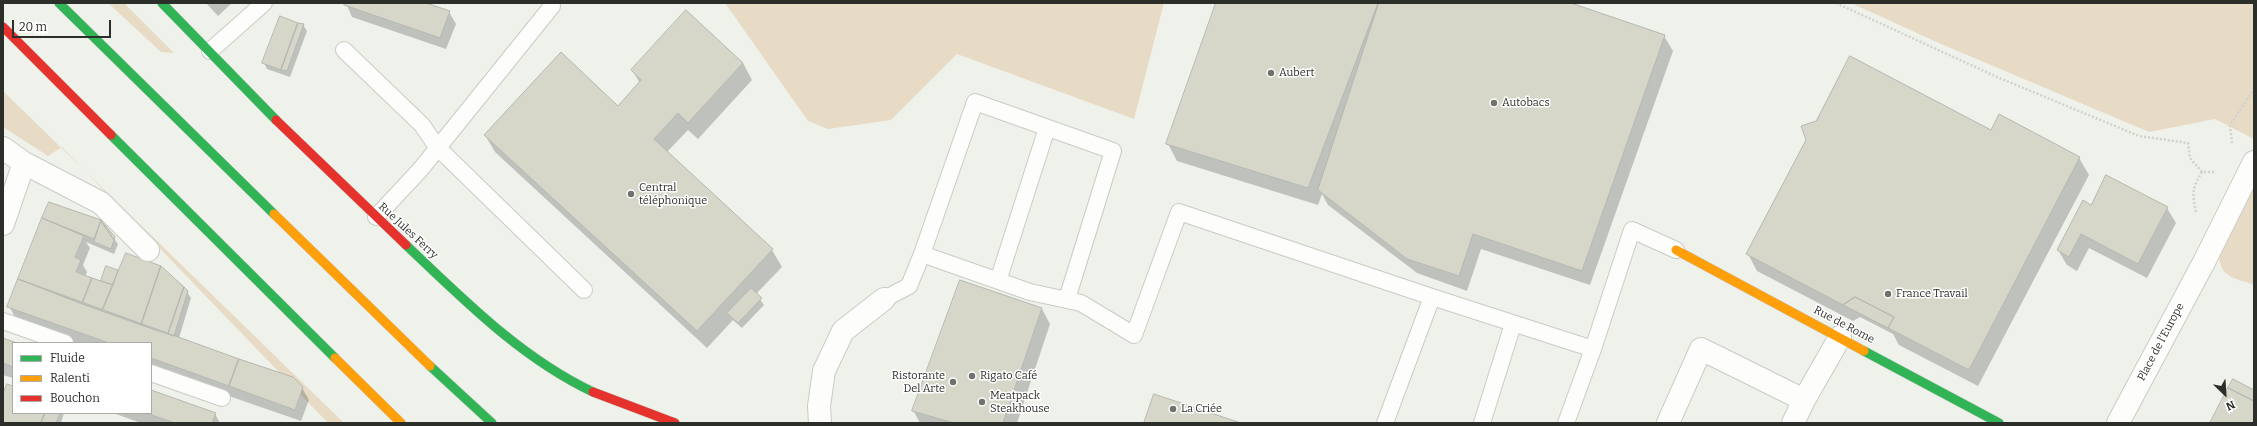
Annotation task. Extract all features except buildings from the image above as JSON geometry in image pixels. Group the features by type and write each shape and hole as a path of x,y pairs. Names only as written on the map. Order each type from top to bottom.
{"main road":[{"path":"59,3 414,352 492,423"},
{"name":"Rue Jules Ferry","path":"162,3 305,150 481,316 561,377 594,393 675,423"},
{"path":"3,27 401,423"},
{"name":"Rue de Rome","path":"1676,250 1999,423"}],"street":[{"path":"3,148 24,163 101,202 148,250"},
{"name":"Place de l'Europe","path":"2118,423 2204,262 2254,162"},
{"path":"3,224 24,163"},
{"path":"820,423 819,406 824,372 843,331 884,299"},
{"path":"1793,423 1804,400 1840,337"},
{"path":"1668,423 1701,349 1804,400"}],"lane":[{"path":"210,51 264,3"},
{"path":"376,217 420,170 552,6"},
{"path":"344,50 422,125 437,147 584,290"},
{"path":"884,299 909,286 922,254 975,102 1113,151 1067,300"},
{"path":"998,281 1047,128"},
{"path":"922,254 1030,292 1081,302 1134,335 1179,212 1513,324 1593,349"},
{"path":"1566,423 1593,349 1632,230 1676,250"},
{"path":"1385,423 1432,297"},
{"path":"3,321 62,342"},
{"path":"1482,423 1513,324"},
{"path":"152,373 222,398"}],"path":[{"path":"1836,3 1997,77 2139,136 2188,143 2190,158 2202,172"}],"shaded area":[{"path":"108,3 124,3 174,53 161,52"},
{"path":"725,3 1164,3 1134,119 957,54 891,120 828,129 808,121"},
{"path":"1851,3 2254,3 2254,139 2215,119 2149,132 1941,44"},
{"path":"3,91 61,148 48,156 3,127"},
{"path":"62,147 85,170 61,148"},
{"path":"85,170 344,423 328,423"},
{"path":"2254,186 2254,285 2234,278 2225,272 2220,261 2219,252"}],"traffic: fast":[{"path":"59,3 274,214"},
{"path":"162,3 276,120"},
{"path":"111,135 335,358"},
{"path":"406,245 472,307 517,345 567,378 593,392"},
{"path":"1864,351 1999,423"},
{"path":"430,366 492,423"}],"traffic: slow":[{"path":"274,214 430,366"},
{"path":"1676,250 1864,351"},
{"path":"335,358 401,423"}],"traffic: jam":[{"path":"3,27 111,135"},
{"path":"276,120 406,245"},
{"path":"593,392 675,423"}],"place":[{"name":"Aubert","path":"1271,73"},
{"name":"Autobacs","path":"1494,103"},
{"name":"Central téléphonique","path":"631,194"},
{"name":"France Travail","path":"1888,294"},
{"name":"Rigato Café","path":"972,376"},
{"name":"Ristorante Del Arte","path":"953,382"},
{"name":"Meatpack Steakhouse","path":"982,402"},
{"name":"La Criée","path":"1173,409"}]}
